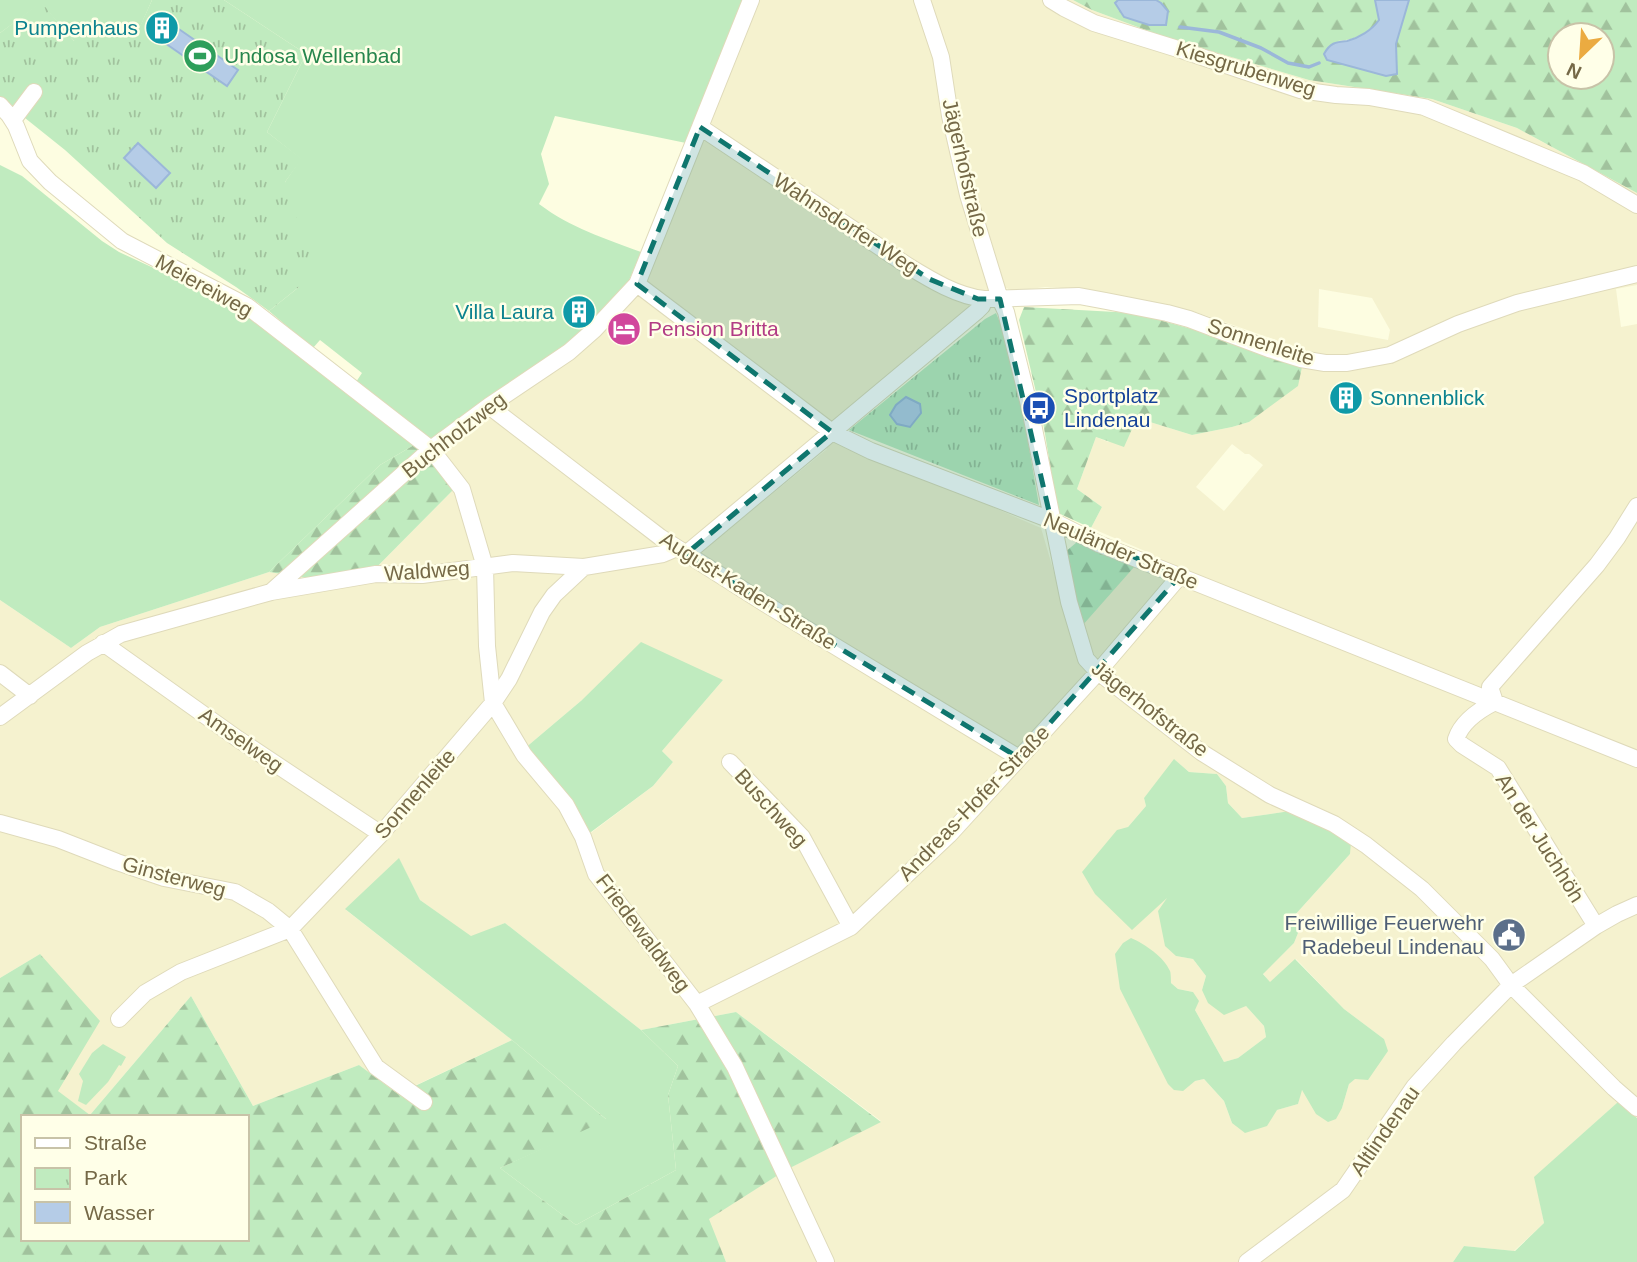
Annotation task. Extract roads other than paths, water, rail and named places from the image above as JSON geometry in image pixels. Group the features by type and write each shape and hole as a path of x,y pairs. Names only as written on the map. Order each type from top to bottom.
{"street":[{"name":"Buchholzweg","path":"0,717 103,643 121,634 271,592 431,449 569,352 594,330 637,284 751,0"},
{"name":"Jägerhofstraße","path":"922,0 941,57 950,116 992,299 1006,312 1030,409 1069,602 1086,659 1098,672 1201,752 1270,795 1334,824 1422,888 1492,959 1511,985 1637,1108"},
{"name":"Kiesgrubenweg","path":"1051,0 1094,23 1300,90 1369,97 1424,107 1583,173 1637,205"},
{"path":"12,119 34,92"},
{"name":"Meiereiweg","path":"0,105 12,119 30,162 122,241 247,306 431,449"},
{"name":"Wahnsdorfer Weg","path":"700,127 908,266 952,290 992,299"},
{"name":"Sonnenleite","path":"992,299 1079,296 1189,319 1301,359 1347,363 1390,355 1458,324 1517,303 1637,274"},
{"name":"Neuländer Straße","path":"637,284 832,432 871,451 1051,520 1099,544 1179,577 1637,759"},
{"path":"584,567 682,551 832,432 992,299"},
{"name":"August-Kaden-Straße","path":"489,406 660,537 1019,758"},
{"name":"Friedewaldweg","path":"431,449 462,489 485,567 487,646 493,704 524,755 566,805 583,837 596,873 697,1004 735,1067 826,1262"},
{"path":"1495,702 1490,687 1597,565 1637,506"},
{"name":"Waldweg","path":"271,592 376,574 422,575 513,563 584,567"},
{"name":"Sonnenleite","path":"119,1019 145,993 181,972 290,929 381,834 493,704 509,679 542,612 554,595 584,567"},
{"name":"Andreas-Hofer-Straße","path":"697,1004 851,928 949,835 1098,672 1179,577"},
{"name":"Amselweg","path":"103,643 238,739 381,834"},
{"path":"0,673 30,696"},
{"name":"An der Juchhöh","path":"1495,702 1476,711 1458,732 1456,739 1498,768 1596,926"},
{"name":"Buschweg","path":"730,762 802,837 851,928"},
{"name":"Ginsterweg","path":"0,823 58,839 164,878 235,892 268,911 290,929 376,1067 424,1102"},
{"name":"Altlindenau","path":"1247,1262 1343,1190 1414,1087 1511,985 1596,926 1637,905"}],"water":[{"path":"1118,0 1156,0 1168,11 1166,25 1149,25 1124,17 1115,3"},
{"path":"1375,0 1409,0 1396,44 1397,74 1386,76 1327,60 1324,54 1333,44 1356,38 1376,24 1379,20"},
{"name":"Undosa Wellenbad","path":"173,25 238,70 227,86 162,41"},
{"path":"138,143 170,173 156,188 124,158"},
{"path":"906,397 920,404 921,413 910,427 897,424 890,415 896,405"}],"waterway":[{"path":"1180,27 1219,32 1261,48 1288,63 1309,67 1319,63"}],"place":[{"name":"Pumpenhaus","path":"162,28"},
{"name":"Undosa Wellenbad","path":"200,56"},
{"name":"Villa Laura","path":"579,312"},
{"name":"Pension Britta","path":"624,329"},
{"name":"Sonnenblick","path":"1346,398"},
{"name":"Sportplatz Lindenau","path":"1039,408"},
{"name":"Freiwillige Feuerwehr Radebeul Lindenau","path":"1509,935"}]}
